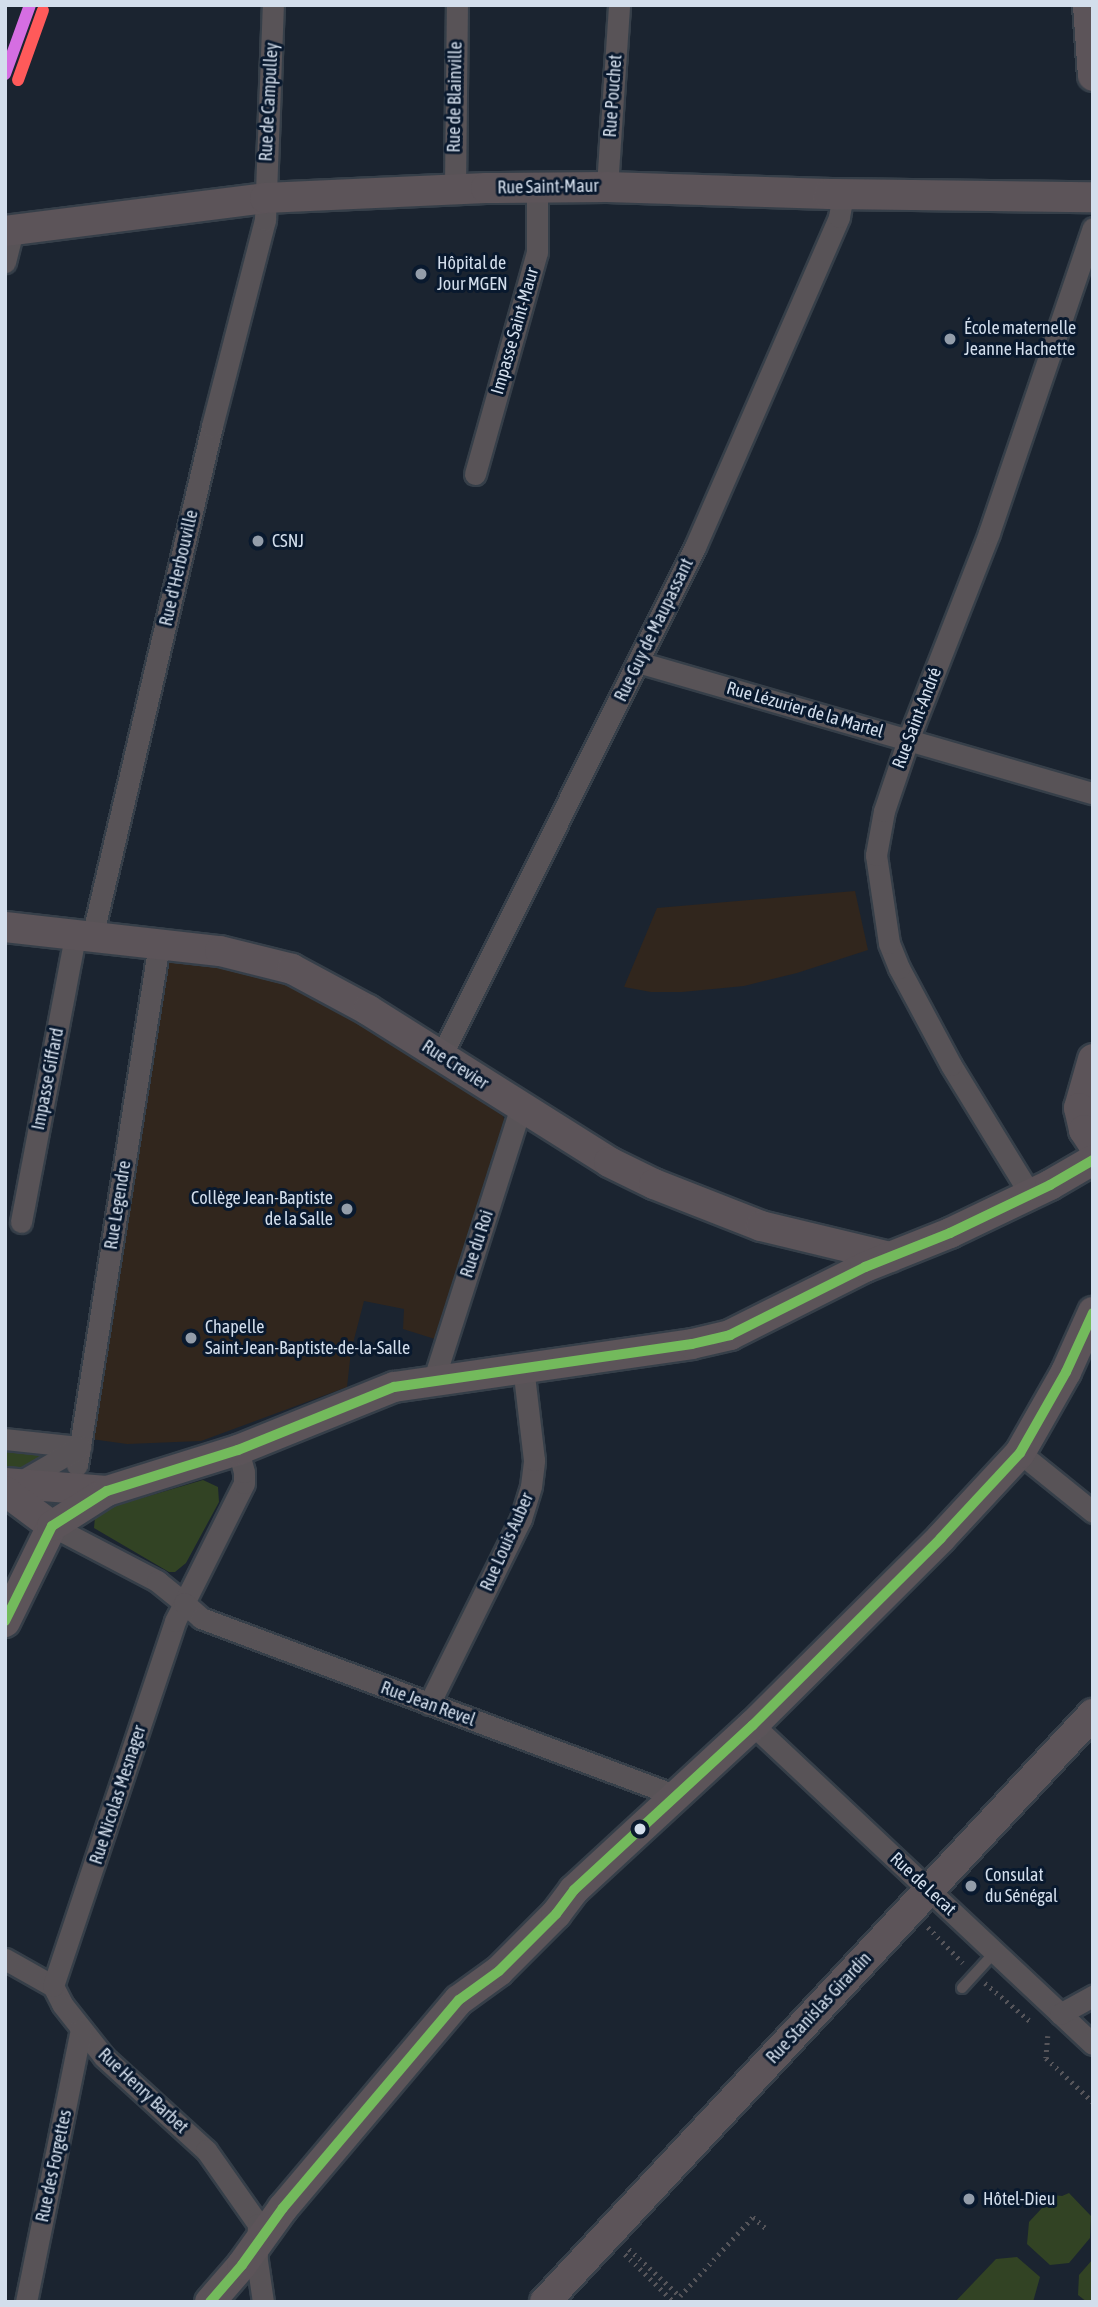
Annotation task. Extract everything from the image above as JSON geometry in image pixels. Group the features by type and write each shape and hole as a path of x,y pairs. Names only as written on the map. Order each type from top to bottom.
{"street":[{"name":"Rue de Campulley","path":"265,198 273,5"},
{"name":"Rue de Blainville","path":"455,189 457,5"},
{"name":"Rue Pouchet","path":"607,187 619,5"},
{"path":"1087,5 1093,76"},
{"name":"Rue Saint-Maur","path":"9,231 265,198 537,186 1093,197"},
{"name":"Impasse Saint-Maur","path":"475,474 537,252 537,186"},
{"name":"Rue Guy de Maupassant","path":"441,1056 695,547 839,217 843,194"},
{"name":"Rue d'Herbouville","path":"84,936 265,220 265,198"},
{"name":"Rue Saint-André","path":"1030,1195 951,1065 899,968 889,943 876,855 884,811 908,740 989,533 1093,228"},
{"path":"5,262 9,231"},
{"name":"Rue Lézurier de la Martel","path":"638,662 1093,793"},
{"name":"Rue Crevier","path":"5,927 233,954 292,969 338,993 441,1056 520,1109 609,1162 654,1184 761,1226 890,1257"},
{"name":"Impasse Giffard","path":"22,1222 84,936"},
{"name":"Rue Legendre","path":"78,1456 159,944"},
{"path":"1093,1059 1079,1108 1084,1130 1093,1144"},
{"name":"Rue du Roi","path":"434,1379 520,1109"},
{"path":"5,1622 52,1526 107,1491 238,1450 365,1396 434,1379 692,1345 730,1335 890,1257 1030,1195 1093,1160"},
{"path":"210,2302 291,2197 459,2000 499,1971 556,1914 574,1891 753,1725 941,1538 1020,1452 1066,1372 1093,1312"},
{"name":"Rue Louis Auber","path":"429,1704 521,1519 531,1486 534,1460 523,1367"},
{"path":"5,1439 78,1456"},
{"name":"Rue Nicolas Mesnager","path":"53,1986 175,1621 244,1483 238,1450"},
{"path":"1020,1452 1093,1512"},
{"path":"9,1486 78,1456"},
{"path":"9,1486 107,1491"},
{"path":"9,1486 52,1526"},
{"name":"Rue Jean Revel","path":"52,1526 157,1581 201,1618 677,1796"},
{"name":"Rue Stanislas Girardin","path":"545,2302 1093,1714"},
{"name":"Rue de Lecat","path":"753,1725 1093,2044"},
{"path":"5,1959 53,1986"},
{"name":"Rue Henry Barbet","path":"53,1986 62,2004 104,2057 206,2150 258,2224 257,2261 263,2302"},
{"path":"1060,2014 1093,1996"},
{"name":"Rue des Forgettes","path":"26,2302 81,2030"}],"lane":[{"path":"962,1988 995,1952"}],"path":[{"path":"1048,2036 1046,2058 1093,2102"},
{"path":"608,2234 680,2295 753,2217 768,2230"},
{"path":"608,2234 674,2302"}],"shaded area":[{"path":"855,891 868,950 797,973 744,986 682,992 651,992 624,987 657,908"},
{"path":"165,960 260,974 261,977 301,987 371,1027 503,1116 505,1122 435,1339 403,1329 404,1309 364,1301 351,1351 347,1387 201,1441 127,1444 91,1439"}],"green space":[{"path":"5,1448 54,1453 15,1472 5,1472"},
{"path":"203,1480 218,1487 219,1502 186,1563 175,1572 169,1572 94,1528 95,1517 105,1502 118,1505"},
{"path":"1069,2193 1091,2216 1090,2238 1069,2263 1050,2265 1027,2244 1029,2222 1054,2195"},
{"path":"1017,2257 1040,2277 1033,2302 955,2302 996,2259"},
{"path":"1093,2259 1093,2302 1087,2302 1078,2295 1079,2275"}],"transit line":[{"path":"5,74 30,5"},
{"path":"18,80 43,10"},
{"path":"5,1621 52,1526 107,1491 238,1450 394,1387 692,1344 730,1335 865,1267 950,1233 1050,1185 1093,1160"},
{"path":"210,2302 242,2265 283,2208 459,2000 499,1971 556,1914 574,1890 753,1725 941,1538 1020,1453 1066,1372 1093,1313"}],"place":[{"name":"Hôpital de Jour MGEN","path":"421,274"},
{"name":"École maternelle Jeanne Hachette","path":"950,339"},
{"name":"CSNJ","path":"258,541"},
{"name":"Collège Jean-Baptiste de la Salle","path":"347,1209"},
{"name":"Chapelle Saint-Jean-Baptiste-de-la-Salle","path":"191,1338"},
{"name":"Consulat du Sénégal","path":"971,1886"},
{"name":"Hôtel-Dieu","path":"969,2199"}]}
